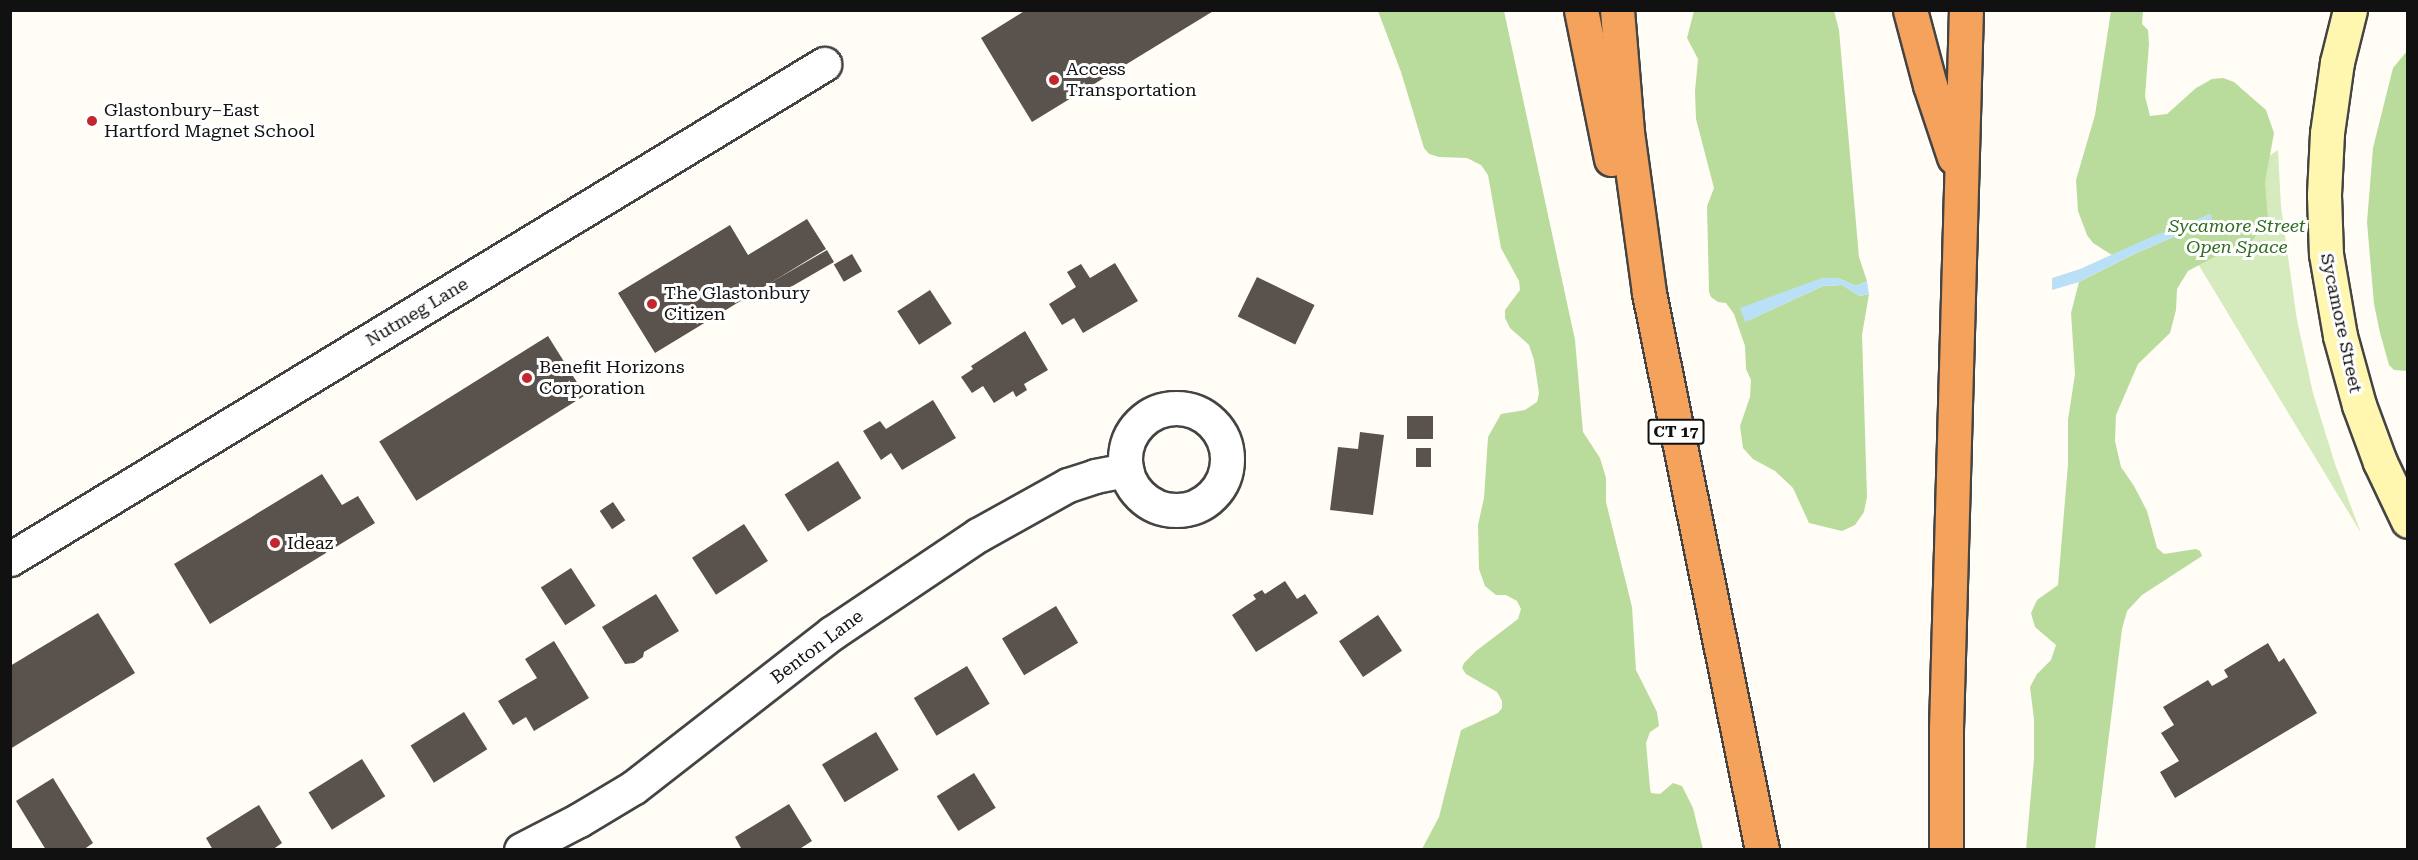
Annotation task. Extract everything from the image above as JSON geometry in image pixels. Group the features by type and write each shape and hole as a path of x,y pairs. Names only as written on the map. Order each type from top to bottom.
{"highway":[{"path":"1581,10 1621,201 1648,287"},
{"name":"CT 17","path":"1617,10 1627,132 1648,287 1762,849"},
{"path":"1911,10 1930,85 1961,175"},
{"path":"1946,849 1946,729 1966,10"}],"street":[{"name":"Sycamore Street","path":"2350,10 2337,62 2327,133 2324,195 2326,254 2340,336 2359,405 2379,462 2408,521"},
{"name":"Nutmeg Lane","path":"10,559 824,64"},
{"name":"Benton Lane","path":"520,849 579,820 634,787 832,633 978,535 1068,485 1095,476 1126,470"}],"green space":[{"path":"1378,11 1504,11 1575,340 1583,432 1600,458 1606,478 1606,502 1632,607 1636,670 1657,712 1659,726 1650,732 1646,743 1651,793 1660,794 1673,783 1682,786 1693,808 1703,849 1422,849 1439,817 1461,730 1498,713 1502,708 1502,701 1497,692 1466,674 1462,668 1476,651 1518,619 1521,609 1517,601 1506,595 1496,595 1485,586 1479,569 1478,525 1484,498 1488,437 1501,414 1525,410 1537,402 1539,393 1534,360 1529,345 1510,328 1505,318 1505,310 1520,290 1519,281 1501,248 1488,175 1481,165 1467,158 1439,157 1429,154 1424,148 1401,72"},
{"path":"1694,11 1834,11 1839,30 1859,257 1867,281 1856,286 1838,278 1822,278 1745,322 1823,286 1842,285 1860,296 1869,294 1862,335 1867,497 1864,512 1855,525 1842,531 1809,523 1793,488 1775,471 1753,459 1743,448 1740,426 1750,397 1751,380 1746,369 1745,346 1734,314 1726,303 1718,302 1711,297 1709,292 1707,206 1714,188 1696,119 1695,91 1698,59 1687,38"},
{"path":"2111,11 2143,11 2142,24 2148,30 2149,44 2145,96 2150,116 2167,114 2196,88 2212,79 2223,78 2234,82 2266,110 2274,133 2265,182 2268,220 2244,251 2220,254 2188,271 2177,289 2176,310 2170,333 2138,364 2116,415 2115,441 2121,467 2147,511 2157,548 2164,554 2196,549 2202,556 2142,595 2127,611 2122,629 2095,849 2026,850 2034,759 2034,719 2030,687 2037,674 2051,660 2056,645 2035,627 2031,613 2037,600 2058,585 2068,464 2068,420 2075,374 2071,313 2079,282 2130,256 2212,220 2210,214 2112,255 2093,243 2087,235 2078,211 2076,180 2095,115"},
{"path":"2407,51 2407,371 2394,370 2389,365 2380,333 2374,304 2367,222 2373,148 2393,68"},
{"name":"Sycamore Street Open Space","path":"2278,150 2281,207 2297,320 2313,393 2335,464 2361,533 2172,221"}],"water":[{"path":"2211,214 2212,220 2130,256 2079,282 2052,290 2052,278 2080,269 2151,237"},
{"path":"1822,278 1838,278 1856,286 1867,281 1869,294 1860,296 1842,285 1823,286 1745,322 1740,308"}],"building":[{"name":"Access Transportation","path":"1026,10 1215,10 1032,122 981,38"},
{"path":"807,219 826,249 655,353 618,293 730,225 748,255"},
{"path":"827,250 834,262 775,296 768,284"},
{"path":"852,254 862,271 844,282 834,264"},
{"path":"1115,263 1138,301 1083,333 1074,318 1062,325 1049,304 1076,287 1067,272 1081,264 1090,278"},
{"path":"1257,277 1315,305 1295,345 1238,317"},
{"path":"930,290 952,324 919,345 897,311"},
{"path":"1025,331 1048,370 1024,384 1027,390 1016,397 1013,391 994,403 983,386 972,393 961,377 973,369 971,366"},
{"path":"548,336 585,395 416,501 379,441"},
{"path":"933,400 956,438 902,470 891,453 881,460 863,431 880,421 886,429"},
{"path":"1407,416 1433,416 1433,439 1407,439"},
{"path":"1360,432 1384,435 1373,515 1330,510 1338,447 1358,449"},
{"path":"1416,448 1431,448 1431,467 1416,467"},
{"path":"838,461 861,498 808,532 785,494"},
{"name":"Ideaz","path":"322,474 342,505 358,496 375,523 210,624 174,564"},
{"path":"613,502 625,520 612,529 600,511"},
{"path":"744,524 768,561 716,595 692,558"},
{"path":"571,568 596,606 565,625 541,588"},
{"path":"1285,581 1297,599 1305,594 1318,613 1256,652 1232,615 1256,599 1253,595 1262,590 1265,594"},
{"path":"656,594 679,631 644,652 643,657 634,663 625,664 602,627"},
{"path":"1056,606 1078,643 1024,675 1002,638"},
{"path":"98,613 135,673 10,749 10,666"},
{"path":"1378,615 1402,651 1363,677 1339,641"},
{"path":"554,641 589,698 534,731 526,717 513,725 498,701 537,678 525,659"},
{"path":"2268,643 2279,662 2284,658 2317,713 2175,798 2160,772 2179,761 2161,733 2174,725 2163,707 2208,680 2212,686 2228,677 2224,670"},
{"path":"967,666 990,704 937,736 914,698"},
{"path":"464,712 487,749 434,783 411,745"},
{"path":"876,732 899,770 845,802 822,764"},
{"path":"362,759 385,796 332,830 309,792"},
{"path":"974,773 996,808 958,831 937,796"},
{"path":"53,778 93,843 83,850 46,850 16,801"},
{"path":"789,804 812,841 798,850 742,850 735,837"},
{"path":"259,805 282,843 272,850 213,850 206,838"}],"place":[{"name":"Access Transportation","path":"1054,80"},
{"name":"Glastonbury–East Hartford Magnet School","path":"92,121"},
{"name":"The Glastonbury Citizen","path":"652,304"},
{"name":"Benefit Horizons Corporation","path":"527,378"},
{"name":"Ideaz","path":"275,543"}]}
